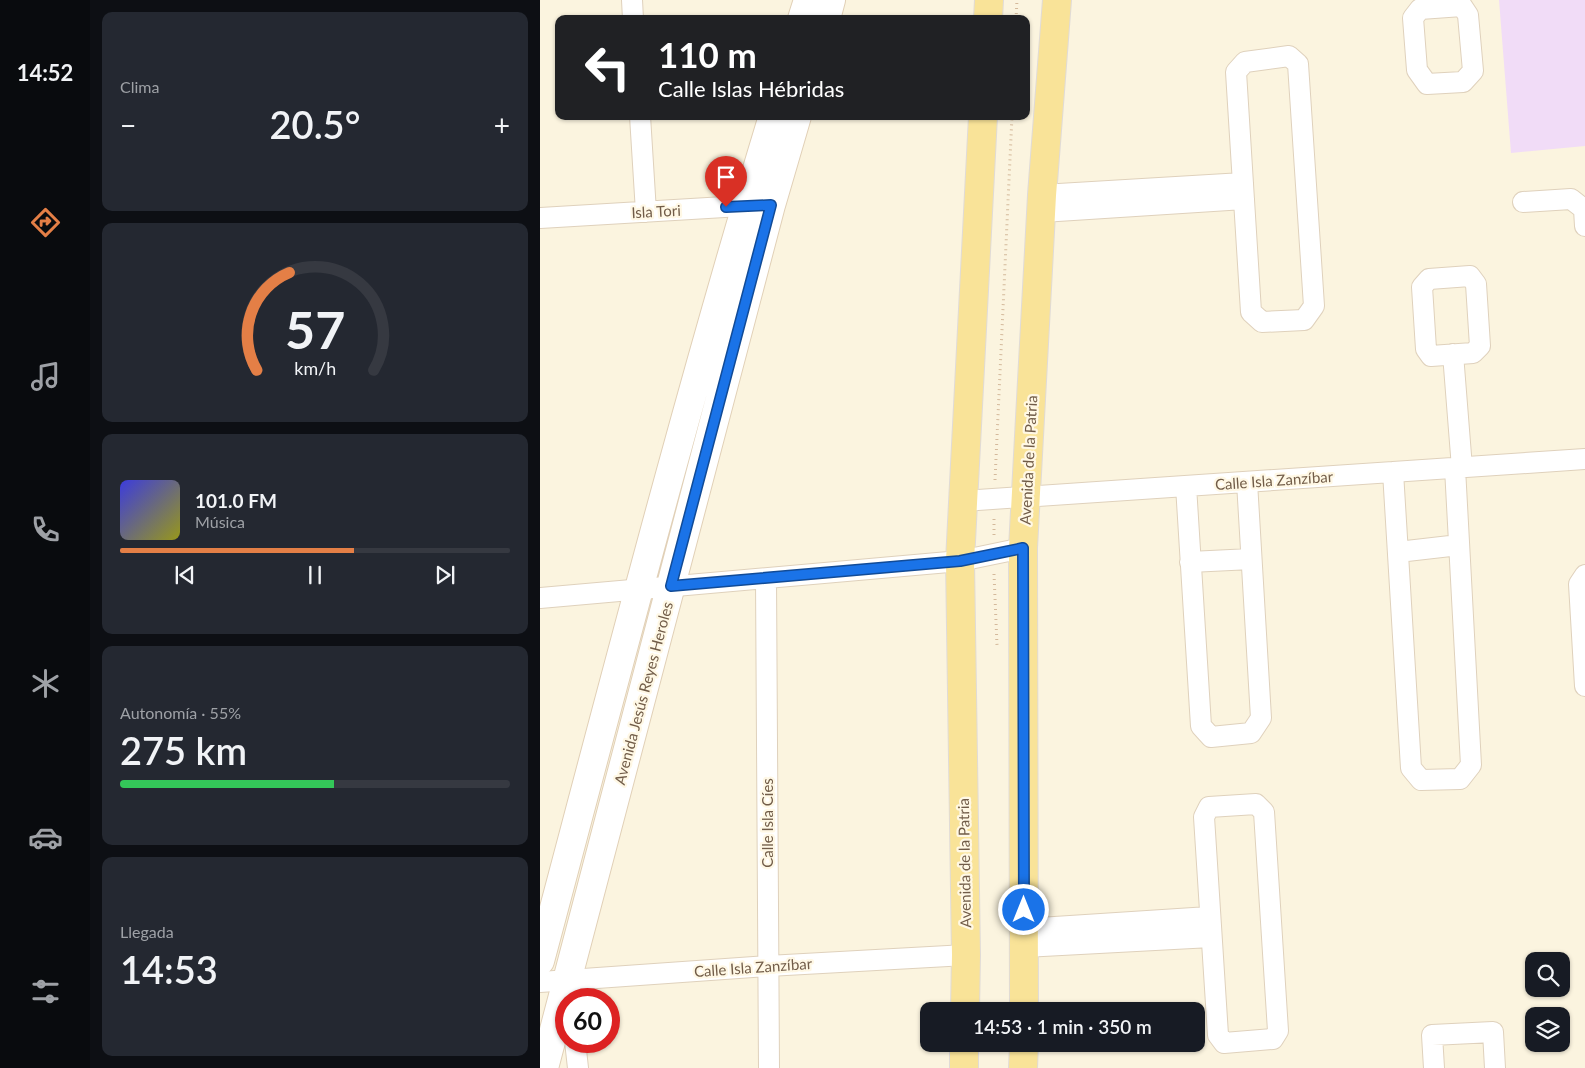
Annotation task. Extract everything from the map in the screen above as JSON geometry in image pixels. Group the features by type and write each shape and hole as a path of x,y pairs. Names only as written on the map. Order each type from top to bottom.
{"main road":[{"path":"988,15 989,0"},
{"name":"Avenida de la Patria","path":"1024,1002 1023,548 1042,204 1057,0"},
{"name":"Avenida de la Patria","path":"965,1002 960,561 983,120"},
{"path":"964,1052 964,1068"},
{"path":"1024,1052 1024,1068"}],"street":[{"path":"632,0 634,15"},
{"path":"803,15 808,0"},
{"path":"827,15 832,0"},
{"path":"1289,56 1298,64 1314,306 1304,320 1262,322 1251,312 1244,191 1236,72 1245,62 1289,56"},
{"path":"640,120 646,212"},
{"name":"Avenida Jesús Reyes Heroles","path":"569,988 671,586 758,205 772,120"},
{"name":"Avenida Jesús Reyes Heroles","path":"540,961 639,590 758,205 795,120"},
{"path":"1042,204 1244,191"},
{"path":"1523,202 1571,199 1584,209 1585,226"},
{"name":"Isla Tori","path":"540,218 758,205"},
{"path":"1393,472 1411,768 1421,780 1460,779 1471,765 1459,545 1453,354"},
{"name":"Calle Isla Zanzíbar","path":"963,501 1585,459"},
{"path":"1186,486 1201,726 1211,737 1251,733 1261,718 1247,482"},
{"path":"1398,552 1459,545"},
{"path":"540,598 960,561 1023,548"},
{"path":"1190,562 1251,558"},
{"path":"1585,575 1579,584 1585,686"},
{"name":"Calle Isla Cíes","path":"766,579 769,1068"},
{"path":"1256,804 1264,812 1278,1031 1273,1040 1224,1043 1218,1035 1210,927 1204,817 1209,807 1256,804"},
{"path":"1024,938 1210,927"},
{"name":"Calle Isla Zanzíbar","path":"578,988 768,966 966,955"},
{"name":"Calle Isla Zanzíbar","path":"540,982 565,988"},
{"path":"1434,1068 1432,1035 1493,1032 1495,1068"},
{"name":"Avenida Jesús Reyes Heroles","path":"544,1068 555,1033"},
{"path":"576,1053 578,1068"}],"path":[{"path":"1016,15 1017,0"}],"shaded area":[{"path":"1499,0 1585,0 1585,146 1511,153"}],"route":[{"path":"726,207 771,205 671,586 960,561 1023,548 1024,910"}]}
